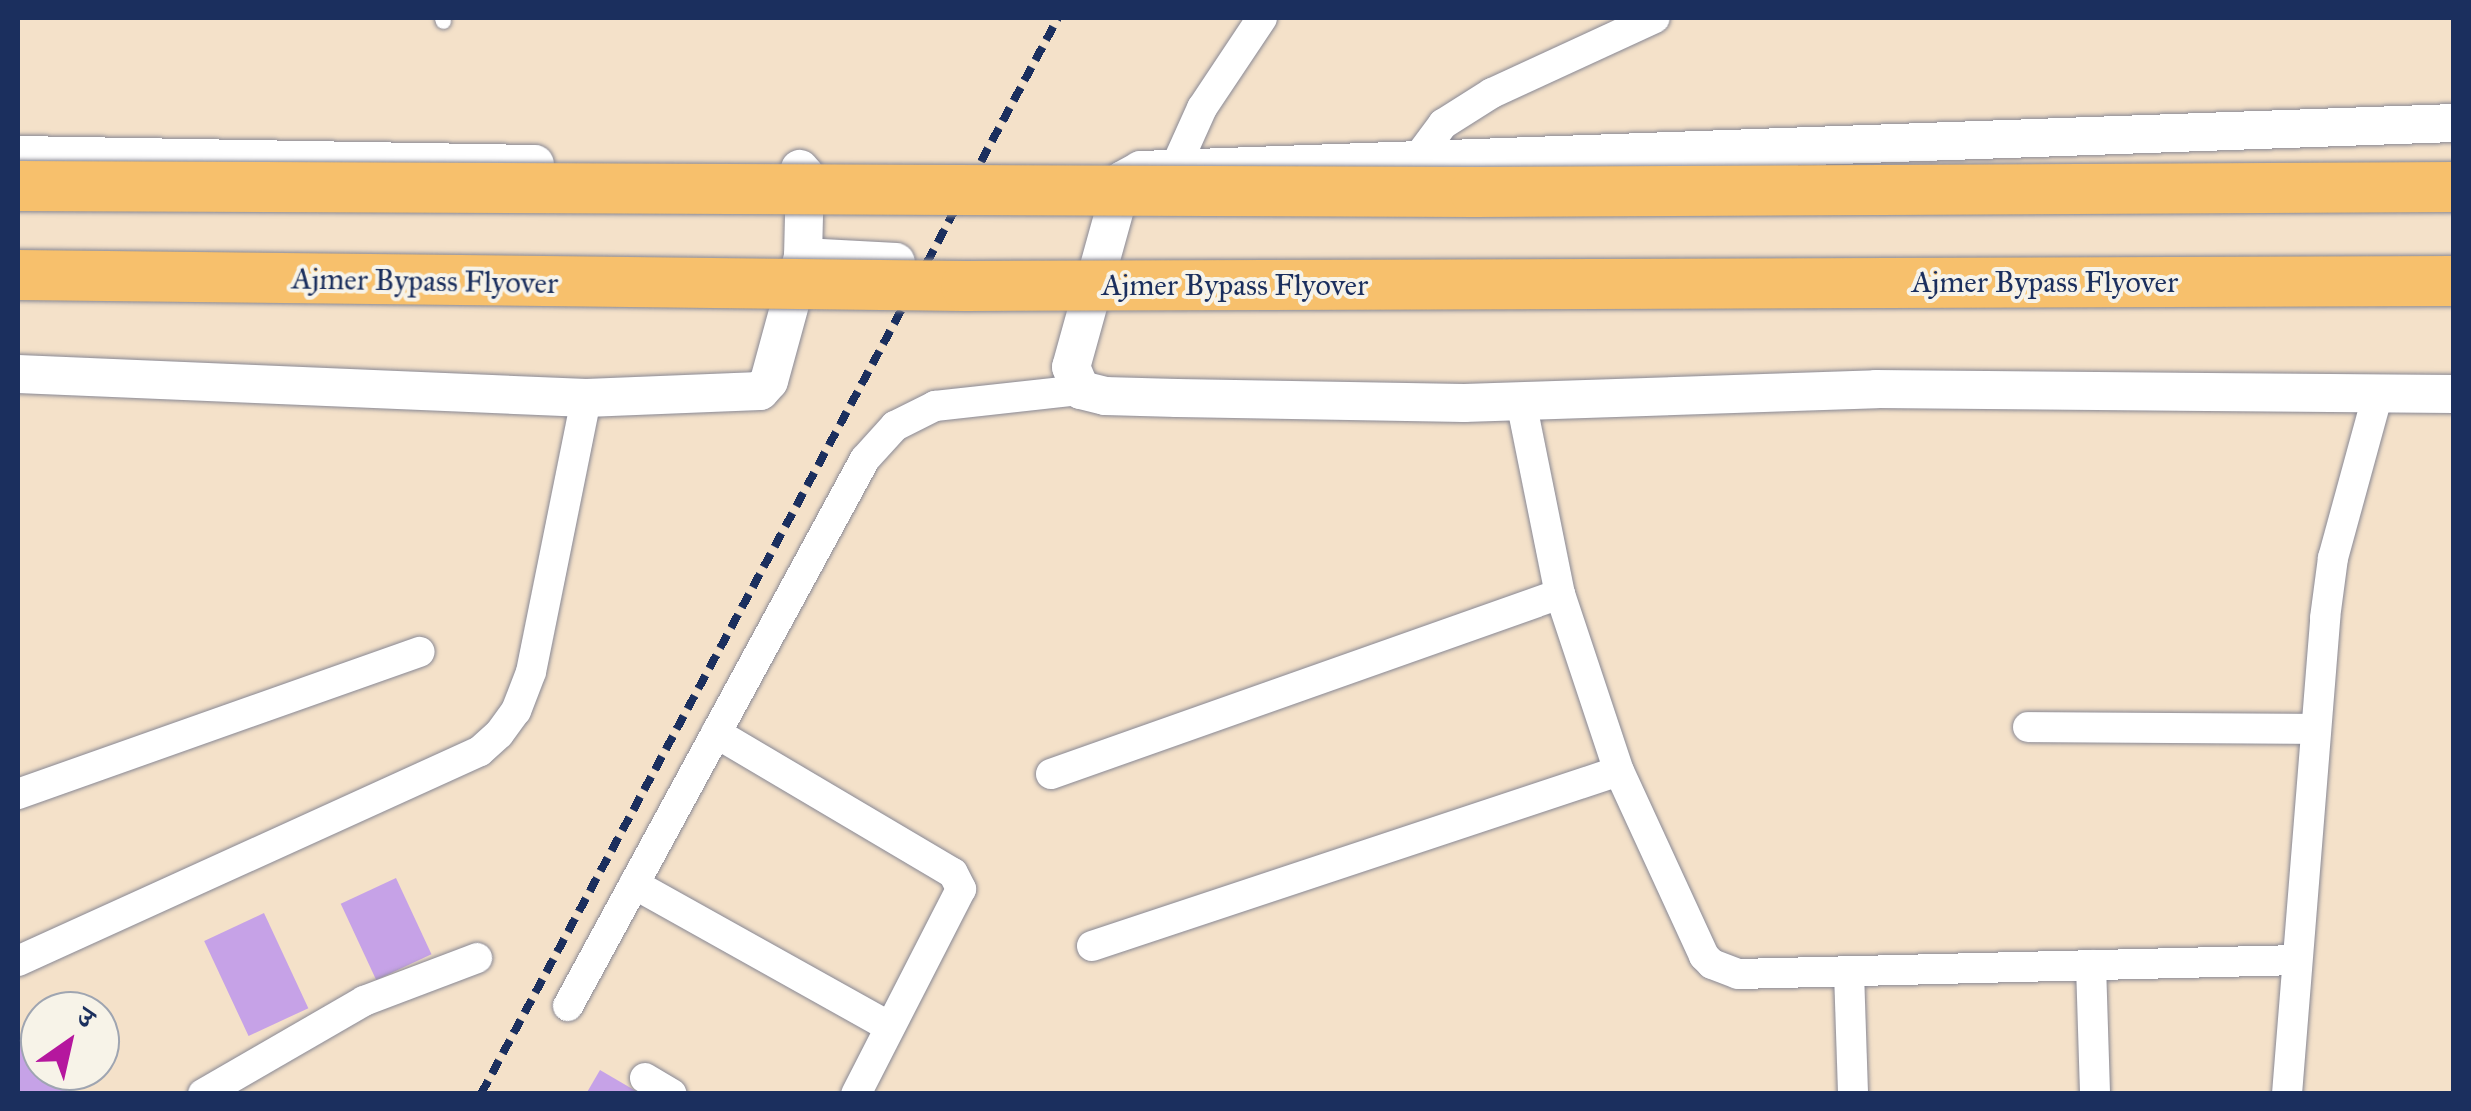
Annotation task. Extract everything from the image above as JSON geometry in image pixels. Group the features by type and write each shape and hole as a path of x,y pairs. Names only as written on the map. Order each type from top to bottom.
{"highway":[{"path":"18,186 1455,192 2454,187"},
{"name":"Ajmer Bypass Flyover","path":"18,275 926,286 2454,281"}],"street":[{"path":"1175,168 1202,108 1262,18"},
{"path":"1417,159 1443,124 1492,94 1654,18"},
{"path":"1081,390 1071,367 1124,180 1140,170 2454,123"},
{"path":"18,155 797,168 805,175 803,257 769,381 760,391 586,398 18,374"},
{"path":"803,257 1100,266"},
{"path":"568,1006 865,458 895,426 935,406 1081,390 1141,398 1521,401 1876,390 2454,394"},
{"path":"2286,1094 2314,728 2333,558 2378,393"},
{"path":"18,960 480,752 499,734 516,711 531,672 586,398"},
{"path":"1521,401 1560,594 1619,771 1704,956 1712,964 1738,974 2296,960"},
{"path":"1050,774 1560,594"},
{"path":"18,794 420,652"},
{"path":"2028,728 2314,728"},
{"path":"716,734 953,873 962,889 856,1094"},
{"path":"1092,946 1619,771"},
{"path":"634,884 890,1027"},
{"path":"203,1094 364,1001 477,958"},
{"path":"2092,965 2095,1094"},
{"path":"1850,972 1853,1094"},
{"path":"645,1078 672,1094"}],"building":[{"path":"396,878 431,954 376,980 341,904"},
{"path":"264,913 308,1008 249,1036 204,941"},
{"path":"18,1039 20,1091 69,1094 18,1094"},
{"path":"600,1070 641,1094 586,1094"}],"railway":[{"path":"481,1094 1058,18"}]}
